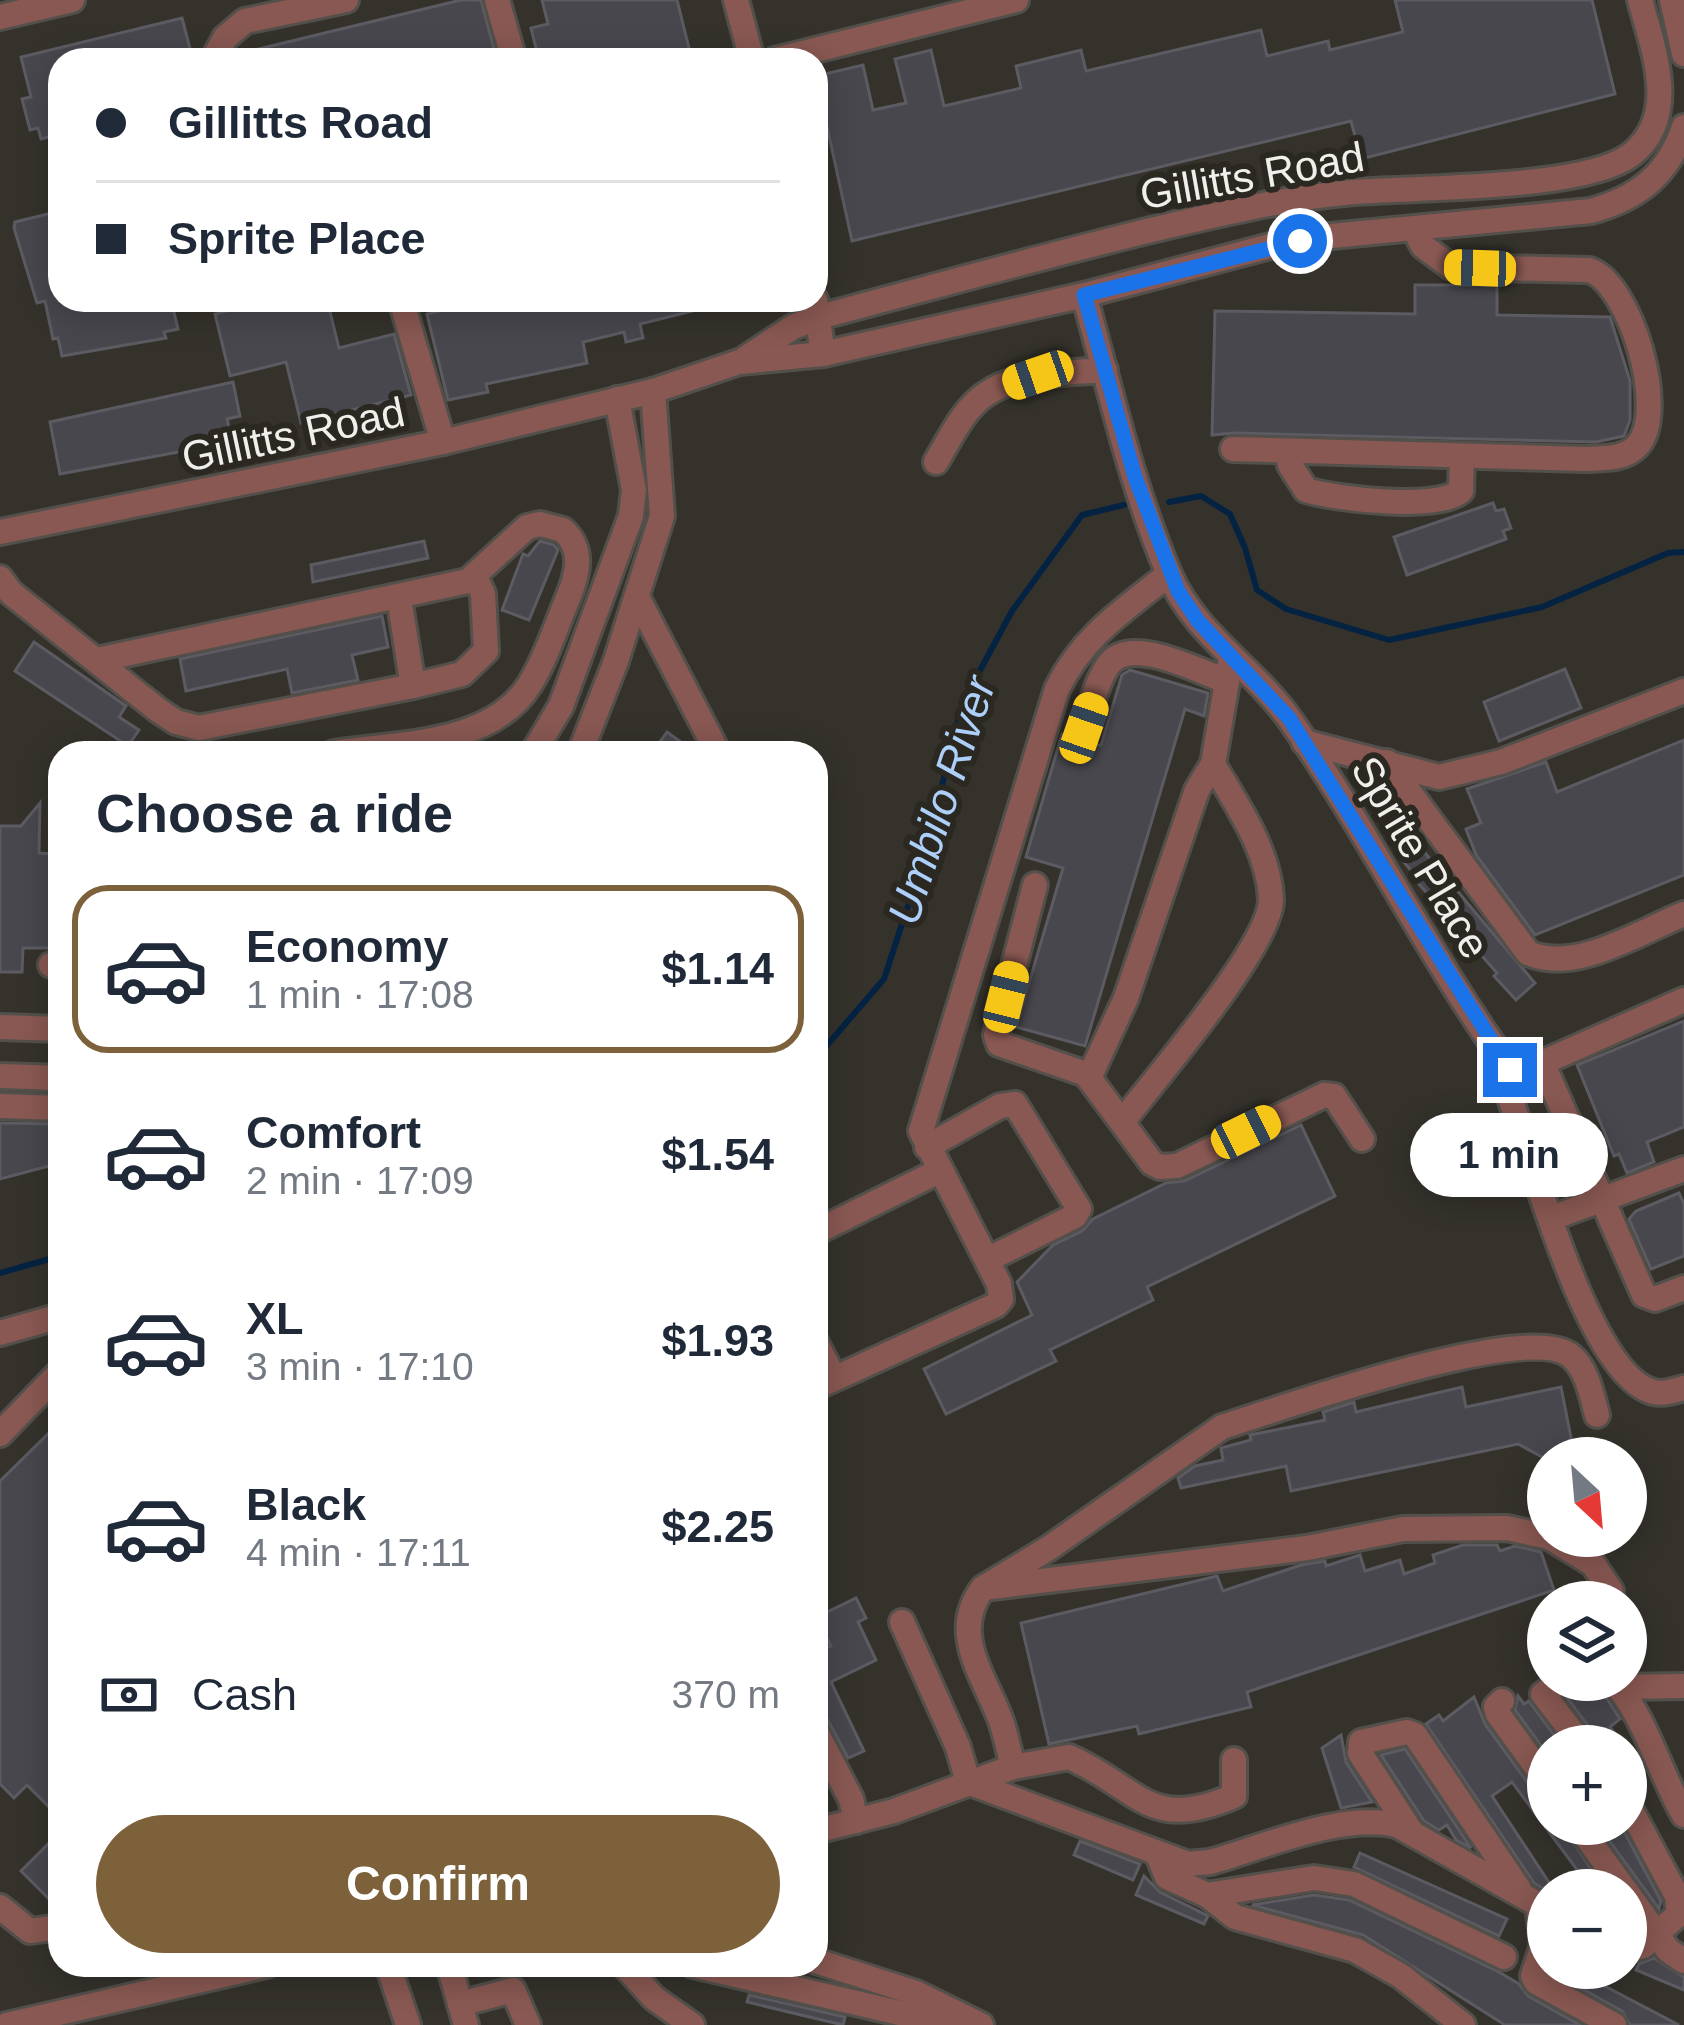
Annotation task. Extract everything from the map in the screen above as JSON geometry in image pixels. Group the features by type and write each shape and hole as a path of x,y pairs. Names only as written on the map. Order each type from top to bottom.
{"street":[{"path":"0,17 72,0"},
{"path":"220,48 245,21 346,0"},
{"path":"497,0 511,48"},
{"path":"736,0 749,48"},
{"path":"823,48 1016,0"},
{"name":"Gillitts Road","path":"828,305 1258,205 1348,193 1537,181 1613,165 1649,136 1658,113 1655,59 1640,0"},
{"path":"1672,0 1684,54"},
{"name":"Gillitts Road","path":"0,532 443,442 653,391 739,362 823,353 1084,295 1270,246 1591,211 1629,199 1657,176 1670,161 1684,127"},
{"path":"1233,449 1584,459 1616,457 1634,450 1644,436 1648,375 1639,338 1598,272 1451,267 1424,246 1414,229"},
{"name":"Sprite Place","path":"1084,295 1135,477 1169,574 1228,669 1273,698 1304,742 1515,1076"},
{"path":"405,312 443,442"},
{"name":"Gillitts Road","path":"739,362 812,312"},
{"path":"818,312 823,353"},
{"path":"936,462 962,419 987,393 1038,375 1105,370"},
{"path":"585,741 616,661 662,515 653,391"},
{"path":"540,741 561,706 631,516 634,490 617,399"},
{"path":"1288,454 1306,490 1439,502 1461,491 1462,458"},
{"path":"97,660 468,581 527,527 540,524 563,530 577,549 577,572 531,683 510,708 456,741"},
{"path":"828,1382 996,1305 1002,1292 921,1131 1057,688 1072,659 1096,632 1169,574"},
{"path":"0,578 11,593 158,710 176,722 199,728 462,674 486,651 482,588 468,581"},
{"path":"637,597 712,741"},
{"path":"399,598 413,686"},
{"path":"581,650 616,661"},
{"path":"1084,728 1106,667 1116,656 1145,652 1228,669 1213,764 1196,790 1126,998 1089,1078"},
{"path":"1304,742 1439,777 1466,772 1684,691"},
{"path":"404,741 469,730"},
{"path":"1387,762 1528,952 1545,960 1582,955 1684,914"},
{"path":"1123,1121 1232,979 1270,913 1271,895 1262,859 1213,764"},
{"path":"1035,885 997,1040 1004,1047 1075,1069 1089,1078 1146,1157 1167,1168 1324,1095 1343,1104 1363,1139"},
{"path":"1684,1000 1515,1076 1508,1092 1582,1301 1611,1359 1649,1391 1684,1388"},
{"path":"0,1027 48,1029"},
{"path":"1542,1062 1644,1295 1655,1299 1684,1288"},
{"path":"0,1076 48,1078"},
{"path":"927,1148 1000,1106 1016,1105 1078,1208 1075,1216 987,1260"},
{"path":"0,1106 48,1108"},
{"path":"1552,1218 1684,1169"},
{"path":"828,1226 939,1171"},
{"path":"0,1334 48,1320"},
{"path":"1013,1767 1002,1723 969,1645 966,1626 983,1588 1155,1477 1222,1427 1442,1360 1539,1347 1556,1348 1581,1367 1597,1415"},
{"path":"0,1434 48,1384"},
{"path":"983,1588 1307,1548 1403,1528 1507,1528 1550,1537 1592,1564 1605,1581"},
{"path":"902,1622 958,1747 968,1782"},
{"path":"1647,1684 1684,1686"},
{"path":"1502,1700 1496,1707 1498,1714 1527,1755"},
{"path":"1627,1701 1684,1815"},
{"path":"1412,1833 1360,1753 1361,1742 1407,1732 1415,1735 1527,1891"},
{"path":"828,1755 851,1799 856,1821"},
{"path":"828,1828 894,1811 1013,1767 1069,1757 1166,1812 1234,1796 1234,1760"},
{"path":"968,1782 1188,1864 1366,1821 1397,1825 1527,1899"},
{"path":"1647,1843 1679,1906 1676,1921 1647,1943"},
{"path":"1158,1855 1167,1877 1207,1895 1235,1917 1355,1950 1401,1976 1463,2025"},
{"path":"1207,1895 1314,1878 1354,1884 1504,1957"},
{"path":"0,1906 30,1931 48,1929"},
{"path":"1647,1920 1668,1950 1684,1961"},
{"path":"828,1965 916,1993 981,2025"},
{"path":"8,2025 167,1977"},
{"path":"392,1977 407,2025"},
{"path":"452,1977 463,2015 513,1990 528,2025"},
{"path":"634,1977 692,2025"},
{"path":"733,1977 855,2014 951,2025"},
{"path":"1549,1989 1614,2025"}],"building":[{"path":"461,0 481,0 494,48 263,48"},
{"path":"542,0 677,0 689,48 536,48 531,28 548,24"},
{"path":"1395,0 1592,0 1615,94 1361,159 1351,121 852,241 828,131 828,73 863,65 873,110 906,103 895,59 931,50 944,106 1021,88 1016,66 1081,50 1086,71 1261,30 1267,56 1328,41 1330,50 1403,32"},
{"path":"182,18 190,48 58,48"},
{"path":"48,50 48,137 41,139 38,128 30,130 22,99 31,97 21,57"},
{"path":"48,214 48,312 174,312 178,329 164,332 166,338 62,356 58,338 53,339 45,301 37,303 15,222"},
{"path":"1415,285 1497,285 1497,315 1610,317 1630,381 1630,420 1624,436 1596,442 1212,435 1215,311 1415,314"},
{"path":"330,312 339,348 394,334 411,395 301,423 286,362 230,376 215,314"},
{"path":"689,312 640,324 643,338 626,342 624,332 583,342 587,363 486,384 488,392 448,400 427,314"},
{"path":"233,382 240,416 227,419 232,442 60,474 50,422"},
{"path":"1493,503 1496,511 1504,509 1511,528 1503,531 1506,539 1407,575 1394,537"},
{"path":"424,541 428,558 313,582 311,565"},
{"path":"540,541 558,550 529,620 502,610 523,554 528,556"},
{"path":"382,616 388,647 352,655 358,680 292,693 287,669 186,691 180,659"},
{"path":"34,642 126,706 119,717 139,730 131,741 120,741 15,671"},
{"path":"1565,669 1581,708 1499,741 1484,702"},
{"path":"1130,670 1208,693 1204,716 1185,709 1085,1046 1016,1027 1063,868 1026,857 1062,734 1080,744 1101,745 1122,675"},
{"path":"1684,740 1684,875 1535,935 1476,855 1466,829 1481,823 1467,789 1546,762 1557,792"},
{"path":"40,803 39,853 48,854 48,948 23,948 22,972 0,972 0,826 21,826"},
{"path":"1420,847 1535,983 1516,1000 1411,875 1403,861"},
{"path":"1684,1021 1684,1127 1647,1142 1654,1162 1627,1173 1619,1154 1614,1156 1577,1065"},
{"path":"0,1123 48,1124 48,1166 0,1179"},
{"path":"1301,1125 1335,1196 1147,1287 1153,1300 1050,1350 1056,1361 946,1414 924,1369 1032,1315 1017,1282 1053,1245 1166,1183 1184,1181"},
{"path":"1679,1193 1684,1204 1684,1256 1651,1269 1629,1219 1636,1211"},
{"path":"1462,1387 1466,1407 1561,1387 1571,1437 1527,1437 1527,1449 1518,1444 1291,1491 1286,1466 1181,1488 1178,1478 1195,1466 1223,1460 1221,1448 1251,1440 1250,1435 1325,1420 1323,1412 1354,1402 1356,1412"},
{"path":"48,1434 48,1806 27,1785 14,1798 0,1784 0,1481"},
{"path":"1463,1545 1497,1545 1500,1551 1515,1546 1527,1549 1527,1557 1543,1557 1551,1581 1527,1581 1527,1599 1247,1692 1251,1707 1139,1734 1137,1726 1049,1744 1021,1623 1217,1576 1223,1591 1301,1565 1325,1561 1326,1566 1360,1555 1365,1571 1400,1560 1404,1574 1435,1563 1433,1555"},
{"path":"856,1598 866,1618 858,1622 876,1660 831,1682 864,1751 848,1758 828,1720 828,1612"},
{"path":"1518,1696 1524,1704 1529,1701 1547,1725 1527,1726 1515,1710"},
{"path":"1474,1697 1485,1724 1527,1782 1527,1802 1512,1782 1492,1796 1540,1869 1527,1873 1426,1724 1439,1715 1443,1721"},
{"path":"1569,1701 1608,1701 1620,1719 1612,1725 1588,1725"},
{"path":"1341,1735 1346,1762 1372,1802 1341,1808 1322,1748"},
{"path":"1405,1749 1471,1848 1456,1840 1447,1825 1439,1830 1424,1821 1381,1755"},
{"path":"1080,1841 1140,1864 1133,1880 1074,1855"},
{"path":"48,1844 48,1898 21,1871"},
{"path":"1559,1845 1575,1845 1591,1869 1576,1869"},
{"path":"1612,1845 1631,1845 1644,1869 1630,1869"},
{"path":"1360,1853 1507,1919 1499,1936 1354,1867"},
{"path":"1647,1875 1661,1901 1659,1909 1647,1893"},
{"path":"1144,1876 1160,1892 1208,1916 1204,1924 1136,1895"},
{"path":"1314,1895 1349,1900 1499,1972 1528,1996 1580,2025 1505,2025 1363,1935 1252,1905"},
{"path":"1654,1958 1684,1977 1684,1990 1647,1975 1647,1961"},
{"path":"1583,1989 1610,1989 1679,2025 1630,2025 1622,2011"},
{"path":"749,1995 845,2017 843,2025 747,2002"}],"waterway":[{"name":"Umbilo River","path":"1169,502 1201,496 1230,514 1257,590 1286,609 1389,640 1542,607 1668,553 1684,552"},
{"name":"Umbilo River","path":"828,1044 884,979 924,857 963,702 1012,611 1082,515 1124,505"},
{"name":"Umbilo River","path":"0,1273 48,1259"}],"route":[{"path":"1300,241 1084,295 1135,477 1178,591 1198,621 1289,718 1510,1070"}]}
